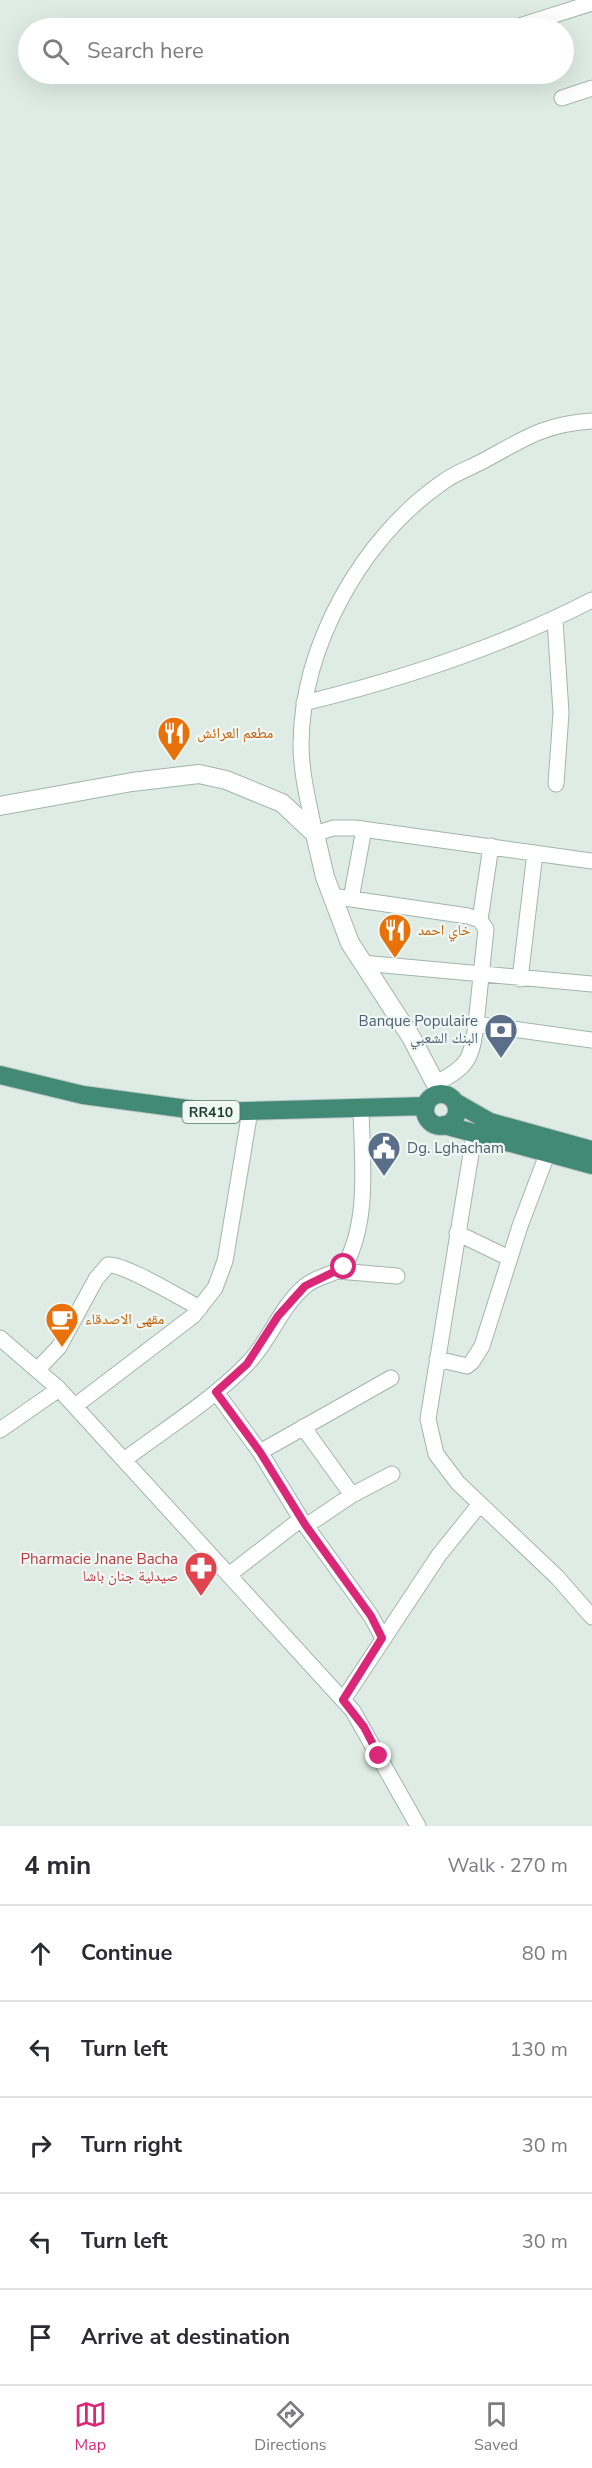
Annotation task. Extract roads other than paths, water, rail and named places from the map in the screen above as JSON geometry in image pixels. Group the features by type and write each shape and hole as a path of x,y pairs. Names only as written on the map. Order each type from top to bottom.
{"highway":[{"name":"RR410","path":"0,1075 83,1095 210,1112 426,1106"},
{"path":"444,1093 430,1098 426,1106 428,1119 438,1125 592,1165"},
{"path":"444,1093 457,1108 454,1119 444,1125"},
{"path":"444,1093 490,1122 592,1150"}],"street":[{"path":"545,18 592,3"},
{"path":"562,98 592,88"},
{"path":"491,846 480,920 486,929 473,1050 444,1093 350,943 331,896 315,834 303,772 301,744 304,703 313,667 335,605 352,578 410,510 443,481 518,440 545,428 592,421"},
{"path":"304,703 388,681 448,662 555,620 592,600"},
{"path":"555,620 561,713 556,784"},
{"path":"0,806 132,782 199,774 226,780 282,803 315,834"},
{"path":"315,834 333,828 364,829 592,861"},
{"path":"351,899 364,829"},
{"path":"520,979 535,853"},
{"path":"331,896 480,920"},
{"path":"362,963 480,976 592,984"},
{"path":"476,1024 592,1040"},
{"path":"338,1271 348,1260 359,1231 361,1109"},
{"path":"75,1406 200,1308 215,1288 225,1262 250,1111"},
{"path":"474,1135 428,1419 430,1437 436,1454 458,1483 557,1577 592,1617"},
{"path":"437,1359 464,1366 472,1362 482,1346 509,1258 548,1152"},
{"path":"457,1233 509,1258"},
{"path":"37,1370 59,1347 96,1279 108,1265 113,1264 128,1270 200,1308"},
{"path":"124,1460 216,1392 247,1364 278,1316 305,1286 318,1277 338,1271 397,1276"},
{"path":"4,1347 59,1389 343,1700 364,1727 418,1826"},
{"path":"260,1452 391,1378"},
{"path":"0,1430 59,1389"},
{"path":"216,1392 260,1452 303,1523 371,1616 382,1638"},
{"path":"303,1426 352,1495"},
{"path":"230,1574 303,1523 392,1473"},
{"path":"343,1700 439,1555 480,1504"}],"place":[{"name":"مطعم العرائش","path":"174,762"},
{"name":"خاي احمد","path":"395,959"},
{"name":"Banque Populaire البنك الشعبي","path":"501,1059"},
{"name":"Dg. Lghacham","path":"384,1177"},
{"name":"مقهى الاصدقاء","path":"62,1348"},
{"name":"Pharmacie Jnane Bacha صيدلية جنان باشا","path":"201,1597"}]}
